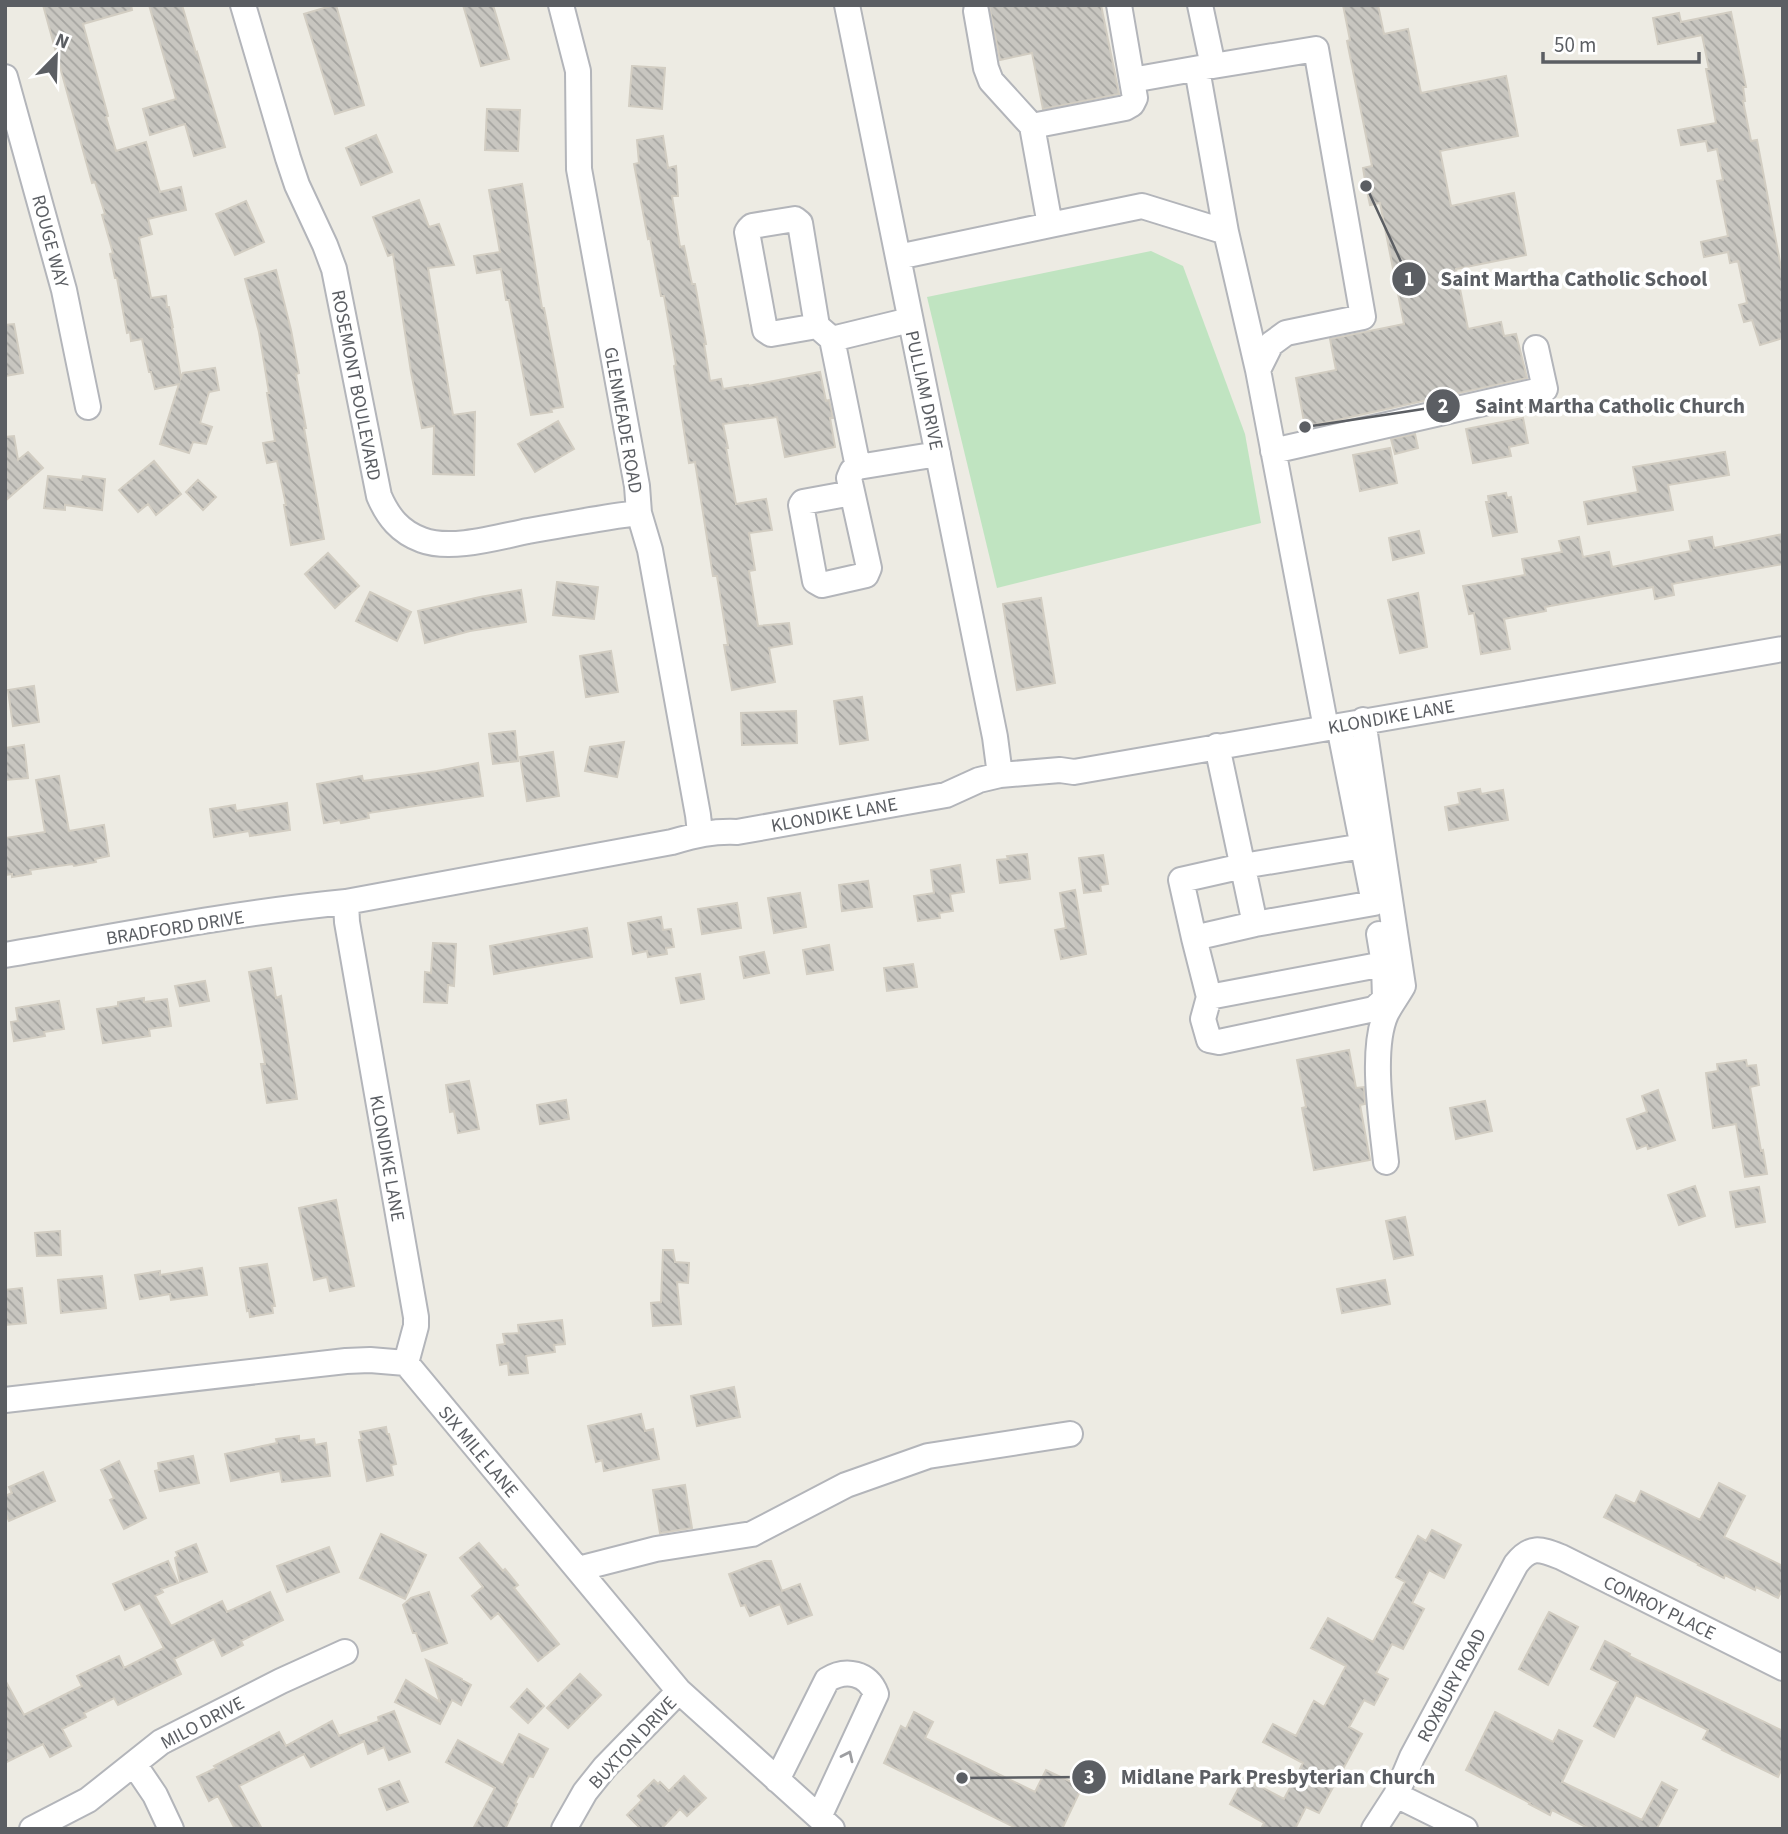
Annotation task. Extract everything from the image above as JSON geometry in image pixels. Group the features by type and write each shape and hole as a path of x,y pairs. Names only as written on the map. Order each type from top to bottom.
{"street":[{"name":"ROSEMONT BOULEVARD","path":"243,5 297,185 326,245 334,269 379,496 393,521 404,531 424,541 442,544 469,542 639,513"},
{"name":"GLENMEADE ROAD","path":"561,5 578,71 579,169 637,486 639,513 650,550 698,815 699,833"},
{"name":"PULLIAM DRIVE","path":"848,5 995,737 1000,775"},
{"path":"1032,126 1125,108 1132,104 1135,98 1119,5"},
{"path":"1200,5 1205,68 1226,232 1258,370 1332,727 1363,846 1384,964 1385,999 1374,1009 1220,1042 1209,1040 1203,1019 1209,997 1181,880 1243,866 1363,846"},
{"path":"976,11 986,68 991,81 1032,126 1050,225"},
{"path":"1132,80 1315,49 1363,317 1286,332 1271,344 1258,370"},
{"name":"ROUGE WAY","path":"5,77 64,290 88,407"},
{"path":"898,257 1142,206 1226,232"},
{"path":"858,467 825,332 800,223 795,219 752,226 747,232 765,330 771,334 825,332 910,320"},
{"path":"1273,451 1545,389 1536,348"},
{"path":"852,493 849,478 852,471 858,467 938,454"},
{"name":"KLONDIKE LANE","path":"406,1363 416,1317 347,922 346,902 672,842 699,833 737,832 946,794 979,780 1000,775 1060,770 1074,772 1783,649"},
{"path":"1363,720 1403,986 1385,1016 1378,1050 1386,1162"},
{"path":"1217,746 1255,925"},
{"name":"BRADFORD DRIVE","path":"5,955 310,905 346,902"},
{"path":"1194,937 1374,903"},
{"path":"1209,997 1384,964"},
{"path":"5,1400 346,1361 406,1363"},
{"name":"SIX MILE LANE","path":"406,1363 679,1691 825,1823"},
{"path":"578,1569 656,1549 752,1534 846,1485 928,1456 1070,1434"},
{"name":"CONROY PLACE","path":"1536,1550 1561,1558 1783,1668"},
{"name":"ROXBURY ROAD","path":"1374,1829 1396,1795 1412,1757 1516,1564 1524,1554 1536,1550"},
{"name":"MILO DRIVE","path":"32,1829 88,1800 160,1742 345,1652"},
{"path":"777,1780 827,1680 835,1675 853,1673 873,1686 876,1694 825,1823"},
{"name":"BUXTON DRIVE","path":"564,1829 585,1792 605,1767 679,1691"},
{"path":"134,1764 155,1795 171,1829"},
{"path":"1396,1795 1465,1829"}],"green space":[{"path":"1151,251 1183,266 1245,434 1261,523 997,588 927,297"}],"building":[{"path":"43,5 131,5 132,10 83,24 116,151 146,142 160,192 181,187 186,210 148,219 152,234 139,238 151,298 166,296 181,378 183,373 215,368 219,390 209,392 200,423 212,427 206,444 193,442 189,453 160,444 179,384 155,389 142,339 131,341 130,332 127,333 110,254 113,253 102,215 105,214 95,182 92,183"},
{"path":"149,5 182,5 225,147 194,156 185,124 150,135 143,109 176,99"},
{"path":"334,5 364,105 335,114 304,14"},
{"path":"463,5 493,5 509,59 481,66"},
{"path":"989,5 1101,5 1119,94 1043,109 1032,53 1000,60"},
{"path":"1343,5 1378,5 1384,34 1408,29 1421,93 1506,76 1518,136 1440,151 1451,206 1514,193 1526,255 1456,269 1468,329 1501,322 1504,336 1516,334 1527,378 1305,427 1296,378 1336,370 1330,339 1404,324 1380,203 1370,205 1366,186 1363,168 1372,166 1347,41 1350,40"},
{"path":"1731,12 1746,87 1743,87 1743,101 1751,141 1757,140 1783,278 1783,338 1760,345 1752,320 1744,322 1739,305 1747,303 1738,261 1730,263 1728,252 1704,257 1701,242 1728,236 1717,181 1723,180 1717,149 1708,151 1706,141 1681,145 1678,130 1716,123 1702,35 1658,44 1653,18 1679,13 1681,22"},
{"path":"632,66 665,68 662,109 629,106"},
{"path":"487,109 520,110 518,151 485,150"},
{"path":"376,135 392,172 361,185 346,148"},
{"path":"663,136 668,168 676,166 678,196 672,196 680,247 684,246 692,284 695,284 710,381 721,379 723,389 820,372 826,401 829,400 833,418 830,418 835,447 785,457 777,417 723,424 736,504 766,499 772,530 749,533 755,570 749,571 758,626 789,623 792,644 769,648 775,682 732,690 717,576 713,576 695,462 689,463 664,296 661,296 650,238 648,239 634,164 639,163 637,140"},
{"path":"522,184 542,308 563,407 551,409 552,412 531,415 501,269 477,273 474,256 500,252 489,190"},
{"path":"419,200 429,227 439,224 454,265 428,268 453,415 475,412 474,475 433,474 434,426 422,428 393,254 388,256 373,217"},
{"path":"246,201 264,242 235,255 216,214"},
{"path":"276,270 299,373 296,374 304,428 324,539 291,545 277,461 267,463 263,443 275,441 259,332 245,279"},
{"path":"14,324 23,373 5,376 5,325"},
{"path":"1523,418 1528,443 1509,447 1511,456 1473,463 1466,429"},
{"path":"558,421 574,449 535,472 518,444"},
{"path":"1415,434 1418,448 1395,454 1391,439"},
{"path":"14,436 18,460 28,452 43,468 5,501 5,437"},
{"path":"1390,448 1397,483 1360,491 1353,455"},
{"path":"1725,452 1729,475 1668,485 1673,510 1588,524 1584,502 1638,492 1633,467"},
{"path":"154,461 181,494 156,515 148,504 138,512 119,490"},
{"path":"48,476 82,480 83,476 105,479 102,510 65,505 65,510 44,508"},
{"path":"198,480 216,497 203,510 186,492"},
{"path":"1506,493 1507,498 1511,497 1517,532 1493,536 1486,502 1489,502 1488,496"},
{"path":"1419,531 1424,553 1393,560 1389,538"},
{"path":"1783,534 1783,564 1672,584 1674,595 1655,599 1653,587 1545,607 1546,611 1504,619 1510,649 1481,654 1474,613 1469,614 1463,586 1525,575 1522,559 1562,552 1559,541 1579,537 1583,557 1609,552 1612,567 1691,551 1689,541 1712,537 1714,548"},
{"path":"328,553 359,586 335,608 305,574"},
{"path":"557,582 598,587 594,619 553,615"},
{"path":"521,590 526,622 470,631 425,643 418,611"},
{"path":"370,592 411,612 397,641 356,621"},
{"path":"1418,593 1427,647 1400,653 1388,600"},
{"path":"1041,598 1055,683 1017,690 1003,604"},
{"path":"611,651 618,692 586,697 580,656"},
{"path":"34,686 39,722 13,726 8,690"},
{"path":"862,697 868,740 840,744 834,701"},
{"path":"796,711 797,743 742,745 741,713"},
{"path":"515,731 518,761 493,764 489,734"},
{"path":"624,742 617,777 585,771 590,747"},
{"path":"24,745 28,778 5,780 5,748"},
{"path":"553,752 559,796 527,801 520,757"},
{"path":"478,763 483,796 368,813 369,818 341,823 340,820 324,823 317,784 362,776 363,781"},
{"path":"59,776 69,831 104,825 109,856 95,859 96,862 74,866 30,870 31,874 12,877 12,874 5,875 5,838 45,832 36,780"},
{"path":"1480,789 1481,794 1503,790 1508,820 1449,830 1445,807 1460,804 1458,793"},
{"path":"287,803 290,830 250,836 249,831 214,837 210,809 235,805 236,811"},
{"path":"1027,854 1030,879 1000,883 997,860"},
{"path":"1103,855 1108,884 1100,885 1101,891 1084,893 1079,858"},
{"path":"960,865 964,892 950,894 953,911 939,913 940,918 918,921 914,896 934,893 931,870"},
{"path":"868,881 872,907 842,911 839,885"},
{"path":"1075,890 1086,954 1061,959 1055,930 1066,928 1060,893"},
{"path":"800,893 806,927 774,933 768,898"},
{"path":"737,903 741,928 702,934 698,909"},
{"path":"661,917 663,930 671,929 674,947 666,948 667,954 648,957 647,951 633,954 628,923"},
{"path":"587,928 592,957 494,974 490,946"},
{"path":"433,943 456,944 454,986 448,985 447,1003 424,1002 425,972 431,973"},
{"path":"829,945 833,970 807,974 803,950"},
{"path":"764,952 769,973 744,978 740,957"},
{"path":"913,964 917,987 887,991 884,968"},
{"path":"271,968 276,998 281,996 297,1099 267,1103 261,1064 265,1064 249,972"},
{"path":"700,974 704,999 681,1003 676,978"},
{"path":"205,981 209,1001 180,1006 175,986"},
{"path":"144,998 144,1002 167,999 171,1026 149,1029 150,1036 103,1043 97,1009"},
{"path":"59,1001 64,1029 44,1032 45,1036 14,1041 11,1022 18,1021 16,1008"},
{"path":"1349,1050 1356,1088 1364,1087 1365,1104 1360,1105 1370,1160 1314,1170 1302,1108 1306,1107 1297,1060"},
{"path":"1746,1060 1747,1066 1756,1065 1759,1085 1750,1087 1767,1174 1745,1177 1736,1124 1713,1128 1706,1073 1718,1071 1717,1064"},
{"path":"469,1081 479,1129 458,1133 454,1111 450,1112 446,1085"},
{"path":"1658,1090 1675,1140 1648,1149 1647,1145 1637,1149 1627,1119 1647,1112 1642,1096"},
{"path":"566,1100 569,1119 540,1124 537,1105"},
{"path":"1485,1101 1492,1131 1456,1139 1450,1108"},
{"path":"1695,1186 1705,1216 1679,1225 1668,1195"},
{"path":"1759,1187 1765,1222 1736,1227 1730,1192"},
{"path":"336,1200 354,1286 330,1291 327,1277 314,1280 299,1208"},
{"path":"1405,1217 1413,1255 1394,1259 1386,1221"},
{"path":"60,1231 61,1255 37,1256 35,1233"},
{"path":"663,1250 673,1250 675,1262 689,1263 688,1283 677,1282 681,1324 653,1326 651,1303 661,1302"},
{"path":"267,1264 275,1306 272,1306 273,1313 250,1317 240,1268"},
{"path":"202,1268 207,1295 171,1300 170,1294 140,1299 135,1275 160,1271 160,1275"},
{"path":"102,1276 106,1308 61,1313 58,1280"},
{"path":"1385,1280 1390,1304 1342,1313 1337,1289"},
{"path":"22,1288 26,1323 5,1325 5,1290"},
{"path":"562,1320 565,1344 554,1345 555,1352 526,1356 528,1373 509,1375 508,1363 500,1365 497,1345 505,1344 503,1334 519,1333 518,1325"},
{"path":"734,1387 740,1417 697,1426 691,1396"},
{"path":"641,1414 645,1431 653,1429 659,1459 604,1471 602,1460 596,1462 588,1426"},
{"path":"386,1427 396,1464 391,1465 393,1475 367,1481 359,1440 362,1440 360,1432"},
{"path":"299,1436 299,1441 314,1439 315,1445 326,1443 330,1476 282,1482 280,1471 231,1481 225,1454 277,1443 276,1439"},
{"path":"193,1456 199,1483 160,1491 155,1471 159,1470 158,1463"},
{"path":"119,1461 146,1518 124,1529 110,1500 114,1498 101,1470"},
{"path":"43,1472 55,1501 9,1521 5,1512 5,1496 12,1493 9,1487"},
{"path":"1719,1483 1745,1496 1724,1537 1783,1566 1783,1588 1778,1598 1725,1575 1724,1578 1604,1517 1616,1495 1635,1504 1641,1491 1700,1520"},
{"path":"685,1485 692,1528 660,1533 653,1490"},
{"path":"1432,1530 1461,1545 1444,1578 1429,1570 1412,1603 1424,1609 1403,1649 1392,1644 1376,1673 1388,1679 1374,1705 1364,1700 1349,1727 1362,1734 1319,1813 1306,1807 1295,1829 1261,1829 1264,1823 1230,1804 1244,1778 1284,1799 1303,1763 1263,1742 1273,1724 1296,1736 1314,1701 1324,1707 1346,1666 1311,1648 1328,1618 1373,1642 1405,1582 1396,1577 1418,1536 1426,1541"},
{"path":"381,1534 426,1555 405,1599 360,1578"},
{"path":"479,1543 518,1585 514,1588 559,1644 538,1661 498,1613 491,1619 472,1596 483,1587 460,1558"},
{"path":"196,1544 207,1572 180,1582 176,1552"},
{"path":"329,1547 339,1572 287,1592 277,1566"},
{"path":"168,1561 178,1583 161,1589 163,1592 155,1596 171,1626 222,1601 227,1612 270,1592 283,1620 241,1641 243,1645 222,1656 214,1639 174,1659 181,1674 118,1705 114,1698 84,1713 86,1717 62,1729 71,1746 50,1757 43,1744 5,1763 5,1680 24,1715 82,1686 77,1676 119,1656 124,1668 164,1648 140,1603 125,1610 113,1584"},
{"path":"771,1561 782,1591 800,1584 812,1615 788,1624 780,1604 750,1616 745,1605 741,1606 729,1574"},
{"path":"429,1592 447,1643 422,1651 403,1605 411,1598"},
{"path":"1549,1612 1578,1627 1548,1685 1519,1669"},
{"path":"1605,1641 1630,1654 1629,1656 1783,1731 1783,1766 1778,1777 1703,1739 1708,1730 1636,1695 1614,1737 1594,1726 1618,1682 1591,1669"},
{"path":"426,1660 471,1685 461,1705 452,1700 440,1724 395,1702 406,1680 440,1702"},
{"path":"580,1674 601,1695 568,1728 547,1708"},
{"path":"527,1689 544,1706 528,1723 511,1707"},
{"path":"394,1711 410,1752 389,1760 384,1747 368,1754 364,1741 311,1767 304,1754 239,1786 262,1829 235,1829 218,1796 209,1801 197,1777 279,1732 286,1746 332,1721 339,1736 379,1721 378,1717"},
{"path":"914,1712 933,1722 925,1738 1035,1792 1046,1770 1082,1787 1062,1829 1018,1829 884,1763 901,1726 906,1729"},
{"path":"1495,1712 1553,1742 1559,1730 1582,1741 1562,1782 1642,1820 1662,1782 1677,1790 1657,1828 1659,1829 1590,1829 1552,1810 1550,1815 1466,1770"},
{"path":"519,1734 548,1749 533,1777 529,1776 505,1829 473,1829 495,1788 446,1762 458,1740 503,1765"},
{"path":"684,1776 706,1798 687,1816 680,1809 661,1829 641,1829 627,1815 642,1800 638,1796 654,1780 669,1791"},
{"path":"399,1781 408,1802 387,1810 379,1789"}],"place":[{"name":"Saint Martha Catholic School","path":"1366,186"},
{"name":"Saint Martha Catholic Church","path":"1305,427"},
{"name":"Midlane Park Presbyterian Church","path":"962,1778"}]}
